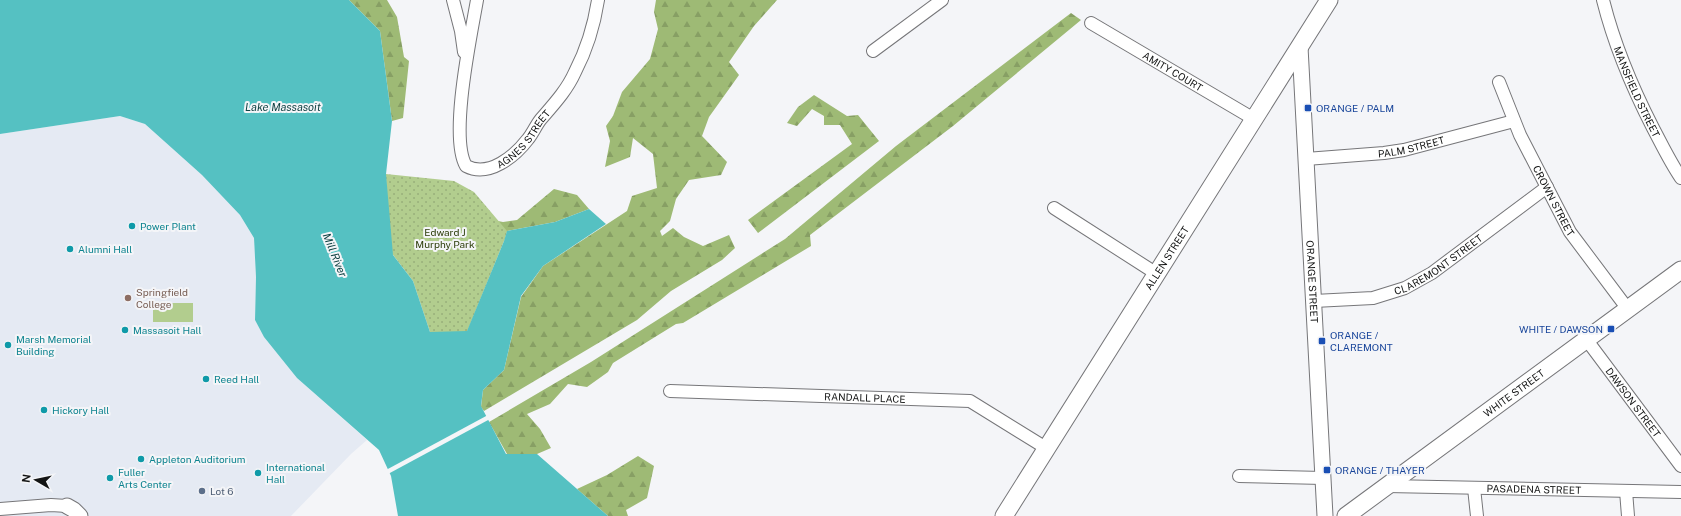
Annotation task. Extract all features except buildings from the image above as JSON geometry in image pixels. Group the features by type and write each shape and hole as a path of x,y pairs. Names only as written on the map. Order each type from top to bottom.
{"main road":[{"name":"ALLEN STREET","path":"1004,516 1329,0"},
{"name":"WHITE STREET","path":"1346,516 1627,308 1681,270"}],"street":[{"path":"453,0 462,31 465,75"},
{"path":"465,75 477,0"},
{"name":"AGNES STREET","path":"465,75 460,121 460,143 464,162 466,166 471,168 489,168 503,162 523,145 570,83 580,63 591,33 598,0"},
{"path":"873,51 942,0"},
{"name":"MANSFIELD STREET","path":"1603,0 1617,44 1637,97 1669,162 1681,178"},
{"name":"AMITY COURT","path":"1091,23 1254,119"},
{"name":"ORANGE STREET","path":"1300,47 1325,516"},
{"name":"CROWN STREET","path":"1499,82 1514,121 1570,232 1627,308"},
{"name":"PALM STREET","path":"1306,159 1384,153 1410,149 1514,121"},
{"name":"CLAREMONT STREET","path":"1314,301 1373,298 1405,288 1432,273 1547,188"},
{"path":"1054,208 1157,274"},
{"name":"DAWSON STREET","path":"1586,339 1681,466"},
{"name":"RANDALL PLACE","path":"670,391 970,401 1046,448"},
{"path":"1239,476 1323,478"},
{"name":"PASADENA STREET","path":"1387,486 1681,492"},
{"path":"1474,488 1477,516"},
{"path":"1626,491 1628,516"},
{"path":"0,510 51,505 66,506 74,510 80,516"}],"shaded area":[{"name":"Springfield College","path":"120,116 145,124 202,175 240,215 254,238 256,277 255,320 264,337 297,378 367,440 351,454 291,516 0,516 0,134"}],"green space":[{"path":"349,0 387,0 397,17 404,57 409,61 403,118 392,121 380,31"},
{"path":"656,0 777,0 754,26 729,62 739,75 709,117 702,136 727,162 721,175 689,180 676,199 670,221 660,231 662,236 673,228 684,237 703,246 729,235 735,248 722,260 671,291 637,320 484,411 481,407 483,390 504,370 521,297 543,266 627,211 632,196 657,188 653,154 633,138 630,157 605,167 610,141 606,126 613,116 622,92 650,59 658,29 654,12"},
{"path":"1071,13 1081,20 953,126 810,235 811,246 683,323 676,324 613,363 608,372 587,387 568,384 550,404 527,414 540,429 551,448 537,454 507,454 489,422 591,362 785,239 896,146"},
{"path":"814,95 847,116 858,115 879,141 758,233 748,220 852,144 840,125 824,125 824,116 812,109 797,126 787,123 798,107"},
{"name":"Edward J Murphy Park","path":"386,174 454,181 474,192 507,231 467,332 430,332 413,281 387,247"},
{"path":"554,189 577,195 589,209 555,222 507,231 504,241 493,220 503,222 517,220"},
{"path":"153,303 193,303 193,322 153,322"},
{"path":"638,456 654,466 647,498 626,510 628,516 608,516 577,489 607,475"}],"water":[{"name":"Lake Massasoit","path":"0,0 349,0 380,31 392,121 386,174 393,255 413,281 430,332 467,331 507,231 555,222 589,209 606,224 543,266 521,296 504,370 483,390 481,406 506,454 537,454 608,516 398,516 391,476 379,450 297,378 264,337 255,320 256,277 254,238 240,215 202,175 145,124 120,116 0,134"}],"pier":[{"path":"488,415 490,419 388,474 386,470"}],"place":[{"name":"ORANGE / PALM","path":"1308,108"},
{"name":"Power Plant","path":"132,226"},
{"name":"Alumni Hall","path":"70,249"},
{"name":"Springfield College","path":"128,298"},
{"name":"WHITE / DAWSON","path":"1611,329"},
{"name":"Massasoit Hall","path":"125,330"},
{"name":"ORANGE / CLAREMONT","path":"1322,341"},
{"name":"Marsh Memorial Building","path":"8,345"},
{"name":"Reed Hall","path":"206,379"},
{"name":"Hickory Hall","path":"44,410"},
{"name":"Appleton Auditorium","path":"141,459"},
{"name":"ORANGE / THAYER","path":"1327,470"},
{"name":"International Hall","path":"258,473"},
{"name":"Fuller Arts Center","path":"110,478"},
{"name":"Lot 6","path":"202,491"}],"water label":[{"name":"Mill River","path":"335,255"}]}
